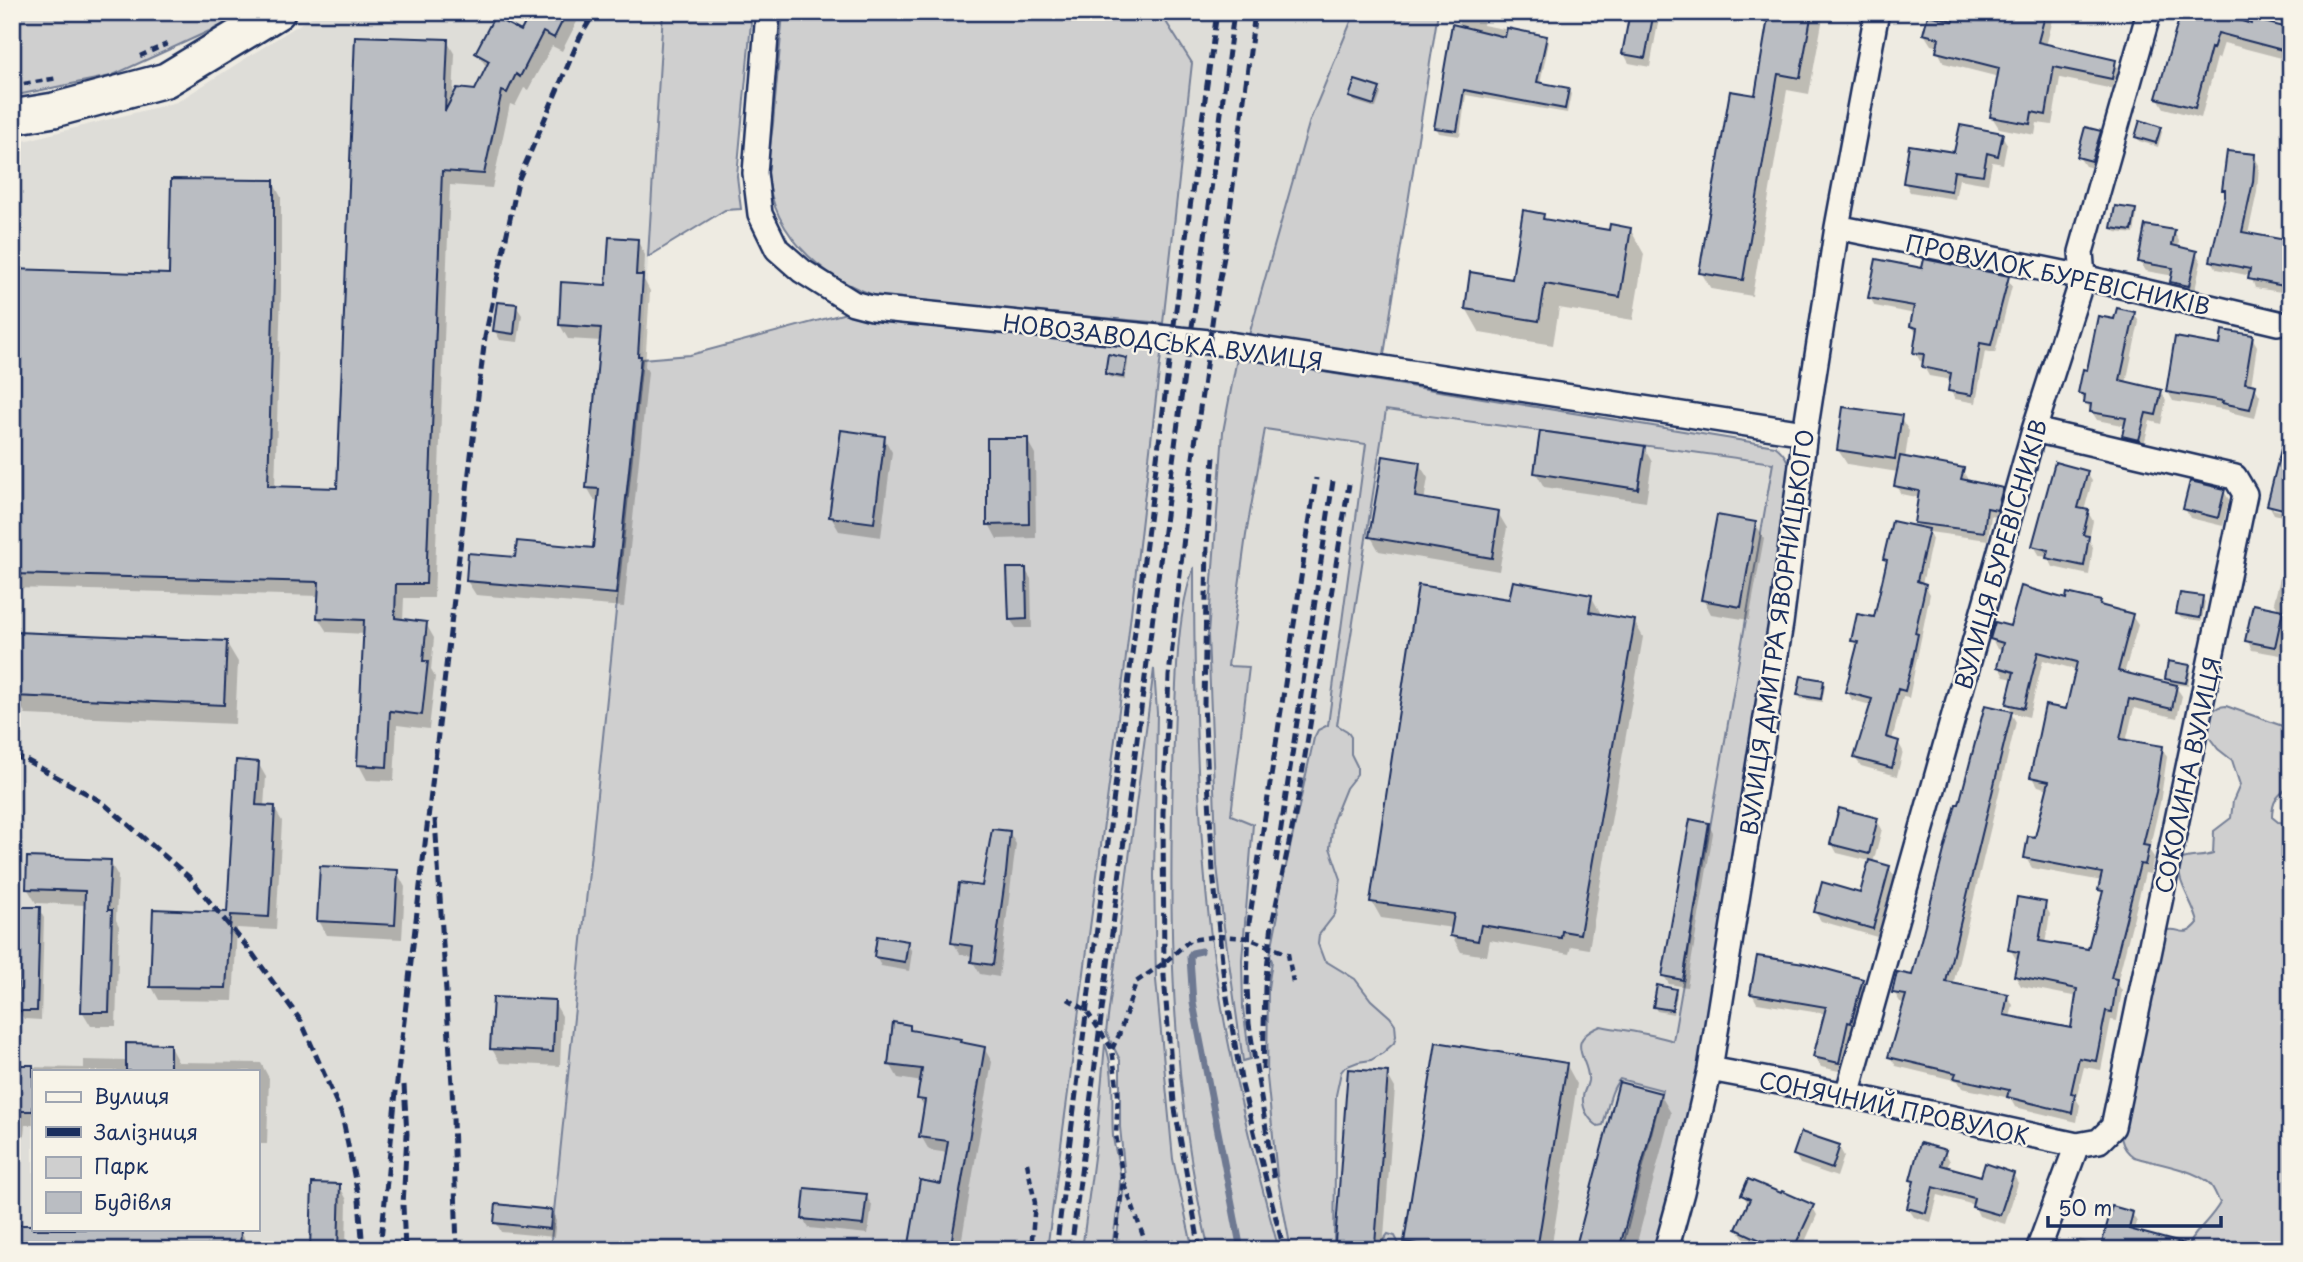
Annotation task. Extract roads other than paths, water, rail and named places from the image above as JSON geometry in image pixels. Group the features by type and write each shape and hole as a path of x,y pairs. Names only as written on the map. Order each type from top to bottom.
{"street":[{"path":"12,117 54,110 166,80 278,12"},
{"name":"НОВОЗАВОДСЬКА ВУЛИЦЯ","path":"768,12 755,173 760,214 777,249 802,271 853,303 872,308 1228,344 1805,433"},
{"name":"ВУЛИЦЯ ДМИТРА ЯВОРНИЦЬКОГО","path":"1666,1250 1710,1069 1780,623 1805,433 1838,227 1877,12"},
{"name":"ВУЛИЦЯ БУРЕВІСНИКІВ","path":"1847,1095 2034,430 2083,276 2081,252 2149,12"},
{"name":"ПРОВУЛОК БУРЕВІСНИКІВ","path":"1838,227 2083,276 2278,323"},
{"name":"СОКОЛИНА ВУЛИЦЯ","path":"2034,430 2235,477 2245,494 2113,1127 2099,1141 2077,1145"},
{"name":"СОНЯЧНИЙ ПРОВУЛОК","path":"1710,1069 1847,1095 2077,1145"},
{"path":"2038,1250 2077,1145"}],"waterway":[{"path":"1201,951 1192,953 1190,957 1193,1003 1241,1250"}],"railway":[{"path":"380,1250 398,1072 485,337 518,181 580,37 595,12"},
{"path":"1056,1250 1176,309 1217,12"},
{"path":"1071,1250 1234,12"},
{"path":"1200,1250 1174,1103 1164,976 1163,813 1169,676 1191,472 1224,257 1255,12"},
{"path":"1214,457 1207,544 1204,704 1213,872 1224,980 1242,1085 1284,1250"},
{"path":"1274,1178 1249,1024 1249,923 1316,478"},
{"path":"1276,862 1333,481"},
{"path":"1263,1070 1265,987 1272,924 1297,805 1349,484"},
{"path":"12,756 26,760 102,802 190,878 252,953 301,1021 342,1115 359,1200 363,1250"},
{"path":"435,819 452,1085 457,1250"},
{"path":"404,1085 407,1134 403,1205 405,1250"}]}
